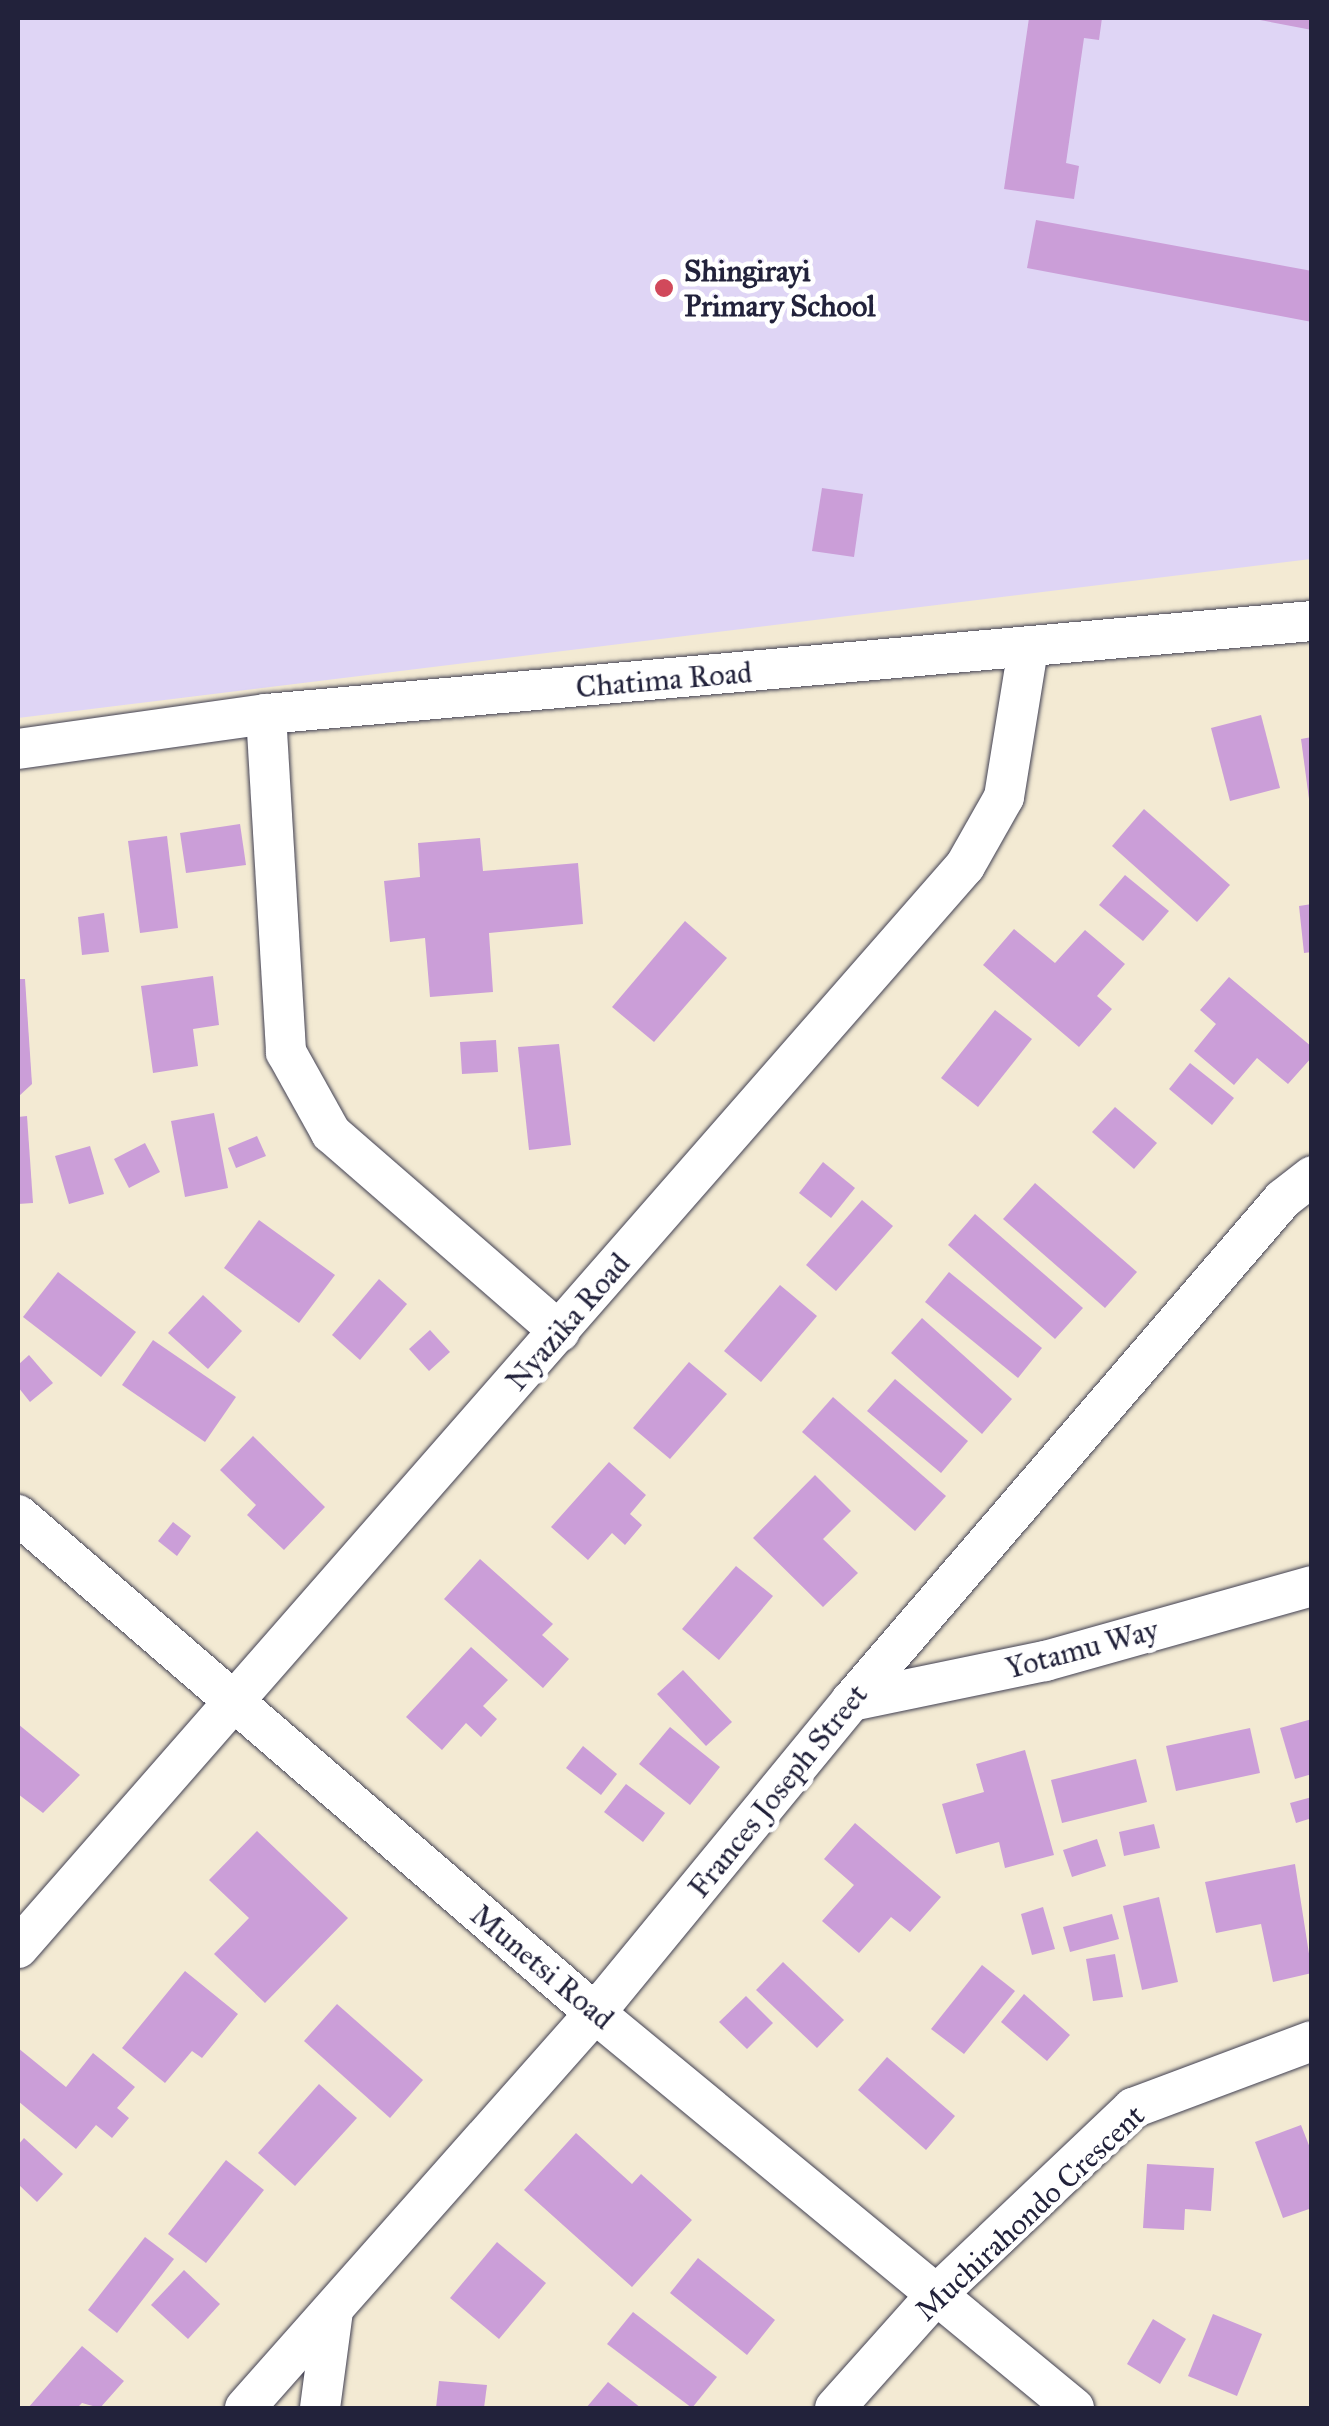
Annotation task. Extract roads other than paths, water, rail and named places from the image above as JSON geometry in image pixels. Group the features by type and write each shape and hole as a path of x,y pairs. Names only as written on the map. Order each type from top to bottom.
{"street":[{"name":"Chatima Road","path":"18,749 266,714 1312,621"},
{"name":"Nyazika Road","path":"18,1948 965,866 1004,797 1028,649"},
{"path":"266,714 286,1052 331,1133 560,1332"},
{"name":"Frances Joseph Street","path":"246,2408 596,2012 851,1701 1283,1199 1312,1176"},
{"name":"Munetsi Road","path":"18,1515 232,1704 596,2012 1074,2408"},
{"name":"Yotamu Way","path":"851,1701 1045,1661 1312,1586"},
{"name":"Muchirahondo Crescent","path":"835,2408 936,2295 1133,2108 1312,2041"},
{"path":"320,2408 333,2311"}],"place":[{"name":"Shingirayi Primary School","path":"664,288"}]}
